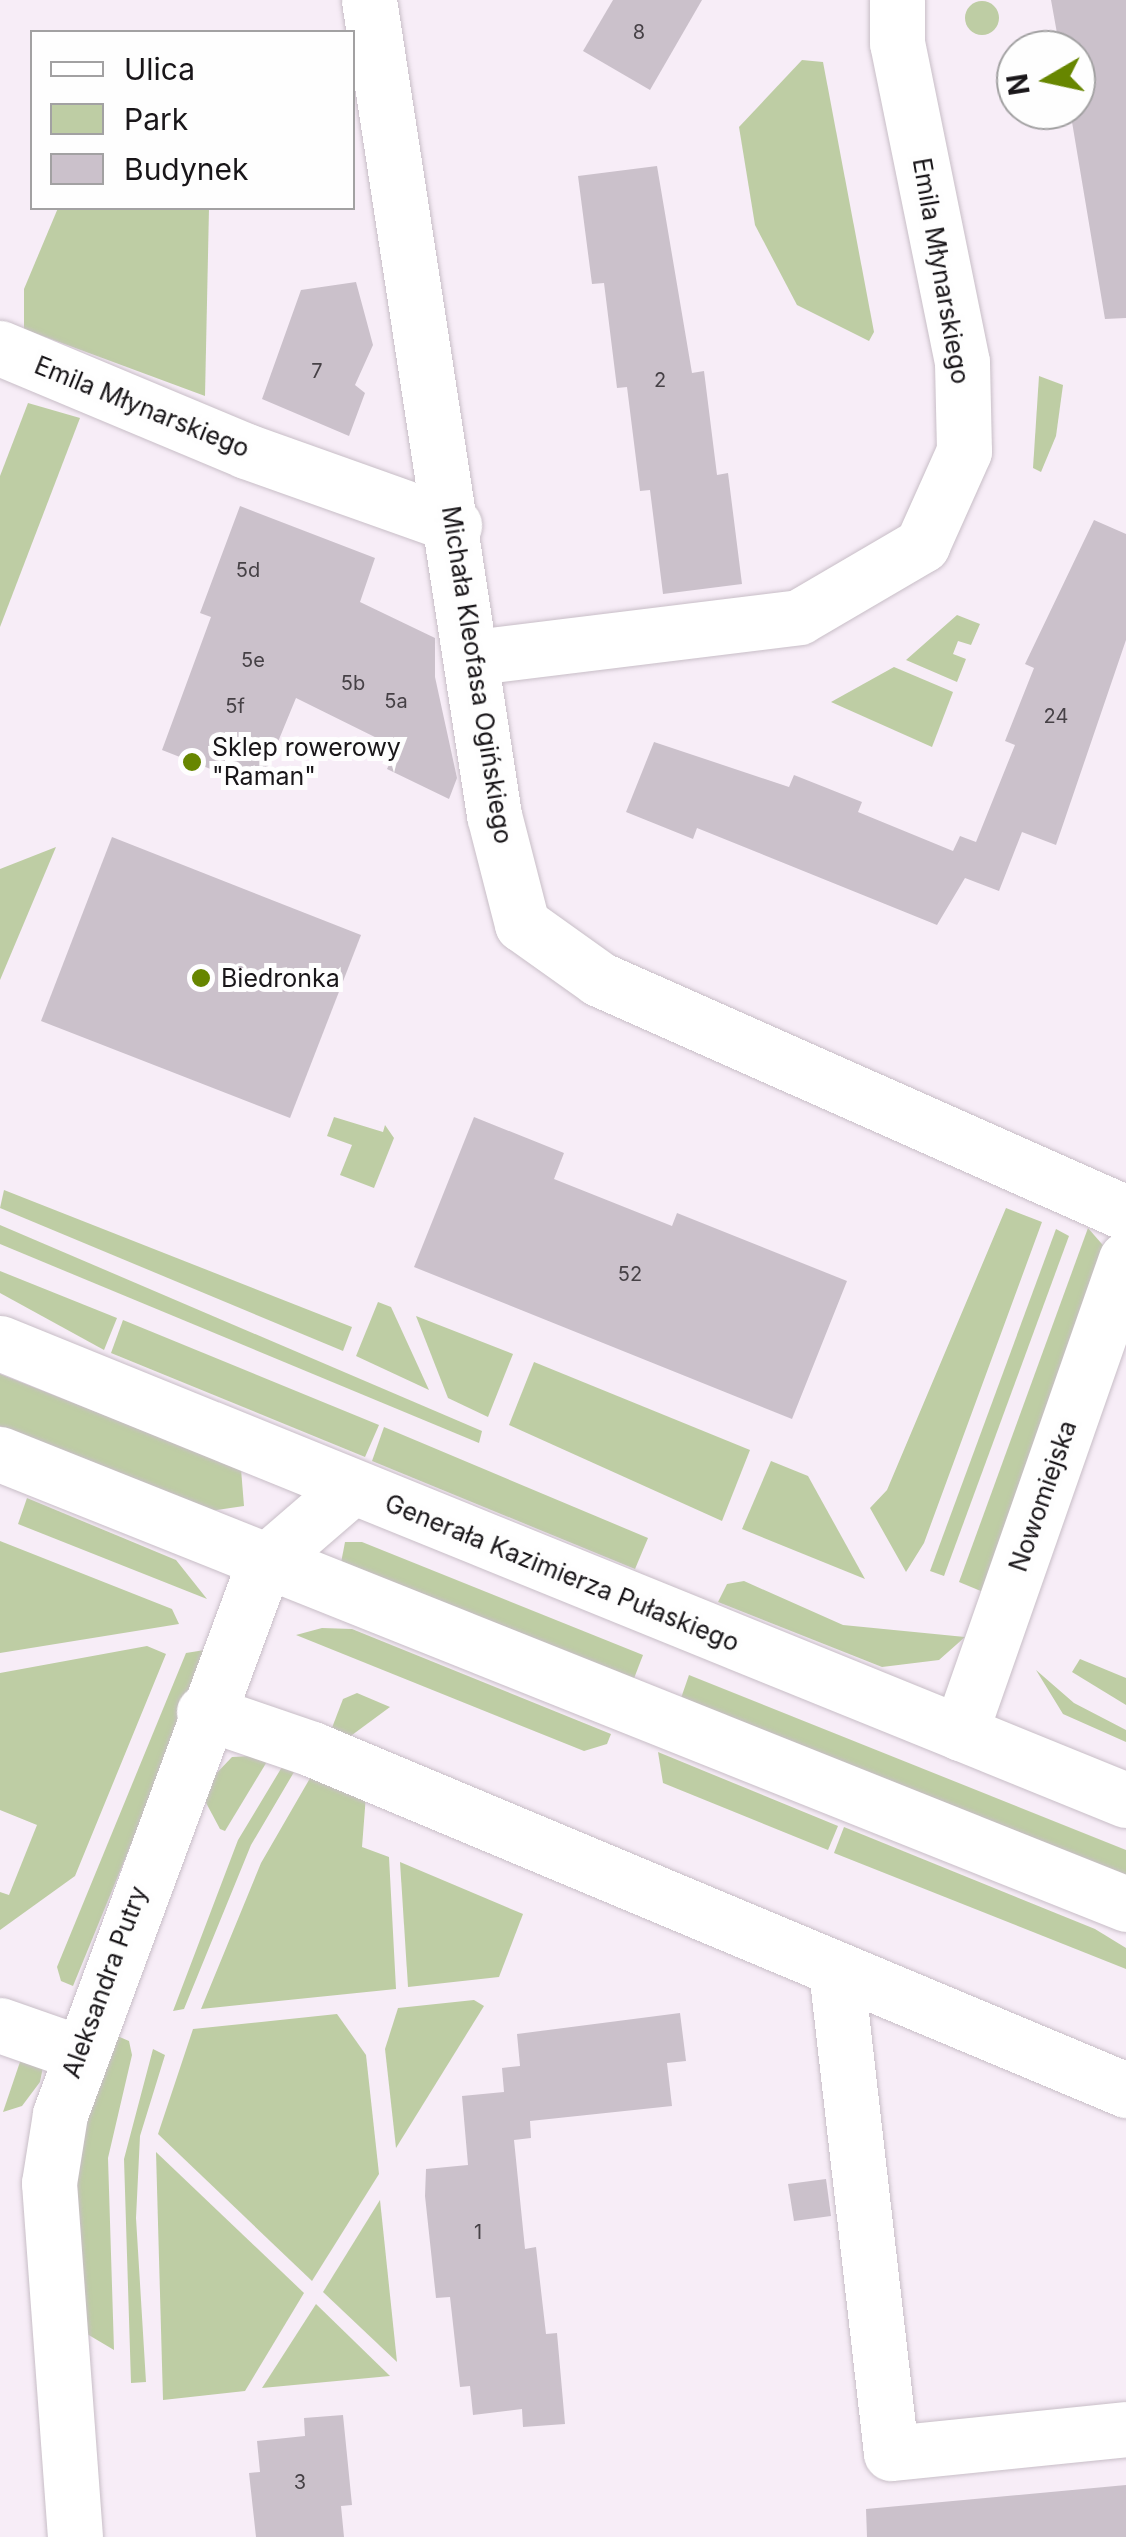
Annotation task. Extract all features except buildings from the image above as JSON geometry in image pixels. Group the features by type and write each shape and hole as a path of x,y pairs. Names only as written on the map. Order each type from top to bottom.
{"street":[{"name":"Michała Kleofasa Ogińskiego","path":"368,0 454,524 494,814 522,924 599,979 1126,1214"},
{"name":"Emila Młynarskiego","path":"474,657 799,617 922,545 964,451 962,362 896,43 897,0"},
{"name":"Emila Młynarskiego","path":"0,348 246,451 454,524"},
{"name":"Nowomiejska","path":"960,1733 1126,1259"},
{"name":"Generała Kazimierza Pułaskiego","path":"0,1343 1126,1800"},
{"path":"0,1454 1126,1904"},
{"name":"Aleksandra Putry","path":"75,2537 49,2183 77,2052 264,1562 352,1486"},
{"path":"204,1712 312,1749 1126,2090"},
{"path":"836,1970 891,2452 1126,2429"},
{"path":"0,2025 77,2052"}],"green space":[{"path":"982,1 994,6 999,18 994,30 982,35 970,30 965,18 970,6"},
{"path":"802,60 823,62 874,332 869,341 797,305 755,225 739,127"},
{"path":"57,210 209,210 205,396 24,329 24,289"},
{"path":"1039,376 1063,385 1056,436 1041,472 1033,468"},
{"path":"28,403 80,418 0,627 0,476"},
{"path":"957,615 980,624 971,645 958,641 953,654 966,659 957,682 906,660"},
{"path":"894,667 953,692 932,747 831,702"},
{"path":"56,847 0,980 0,869"},
{"path":"334,1117 383,1132 385,1125 394,1138 374,1188 340,1175 352,1145 327,1136"},
{"path":"4,1190 352,1327 343,1351 0,1208"},
{"path":"1006,1208 1042,1222 924,1543 906,1572 870,1508 887,1490"},
{"path":"0,1225 482,1431 479,1443 0,1244"},
{"path":"1088,1228 1108,1251 988,1594 959,1582"},
{"path":"1056,1229 1069,1236 944,1576 930,1571"},
{"path":"0,1271 117,1318 104,1350 0,1293"},
{"path":"378,1302 391,1307 429,1390 356,1356"},
{"path":"416,1316 513,1354 488,1417 448,1398"},
{"path":"123,1320 379,1425 365,1457 111,1353"},
{"path":"534,1362 750,1450 722,1521 509,1425"},
{"path":"0,1374 241,1469 244,1506 210,1511 0,1426"},
{"path":"384,1427 648,1538 635,1569 372,1461"},
{"path":"771,1461 808,1476 865,1579 742,1529"},
{"path":"27,1498 176,1560 207,1599 18,1524"},
{"path":"0,1541 172,1609 179,1624 0,1653"},
{"path":"345,1542 362,1542 643,1655 633,1681 341,1563"},
{"path":"744,1581 843,1625 965,1637 939,1660 882,1667 718,1602 727,1584"},
{"path":"322,1628 352,1629 611,1734 607,1744 584,1751 296,1635"},
{"path":"147,1646 166,1654 75,1876 0,1930 0,1892 9,1895 37,1825 0,1810 0,1673"},
{"path":"211,1649 73,1986 61,1981 57,1967 186,1653"},
{"path":"1080,1659 1126,1678 1126,1705 1072,1672"},
{"path":"1036,1670 1074,1703 1126,1730 1126,1742 1063,1714"},
{"path":"689,1675 1126,1850 1126,1879 680,1701"},
{"path":"357,1693 390,1707 348,1738 330,1733 343,1699"},
{"path":"658,1752 838,1826 828,1850 663,1783"},
{"path":"271,1755 225,1831 220,1829 204,1799 210,1780 232,1757"},
{"path":"285,1762 297,1767 251,1845 184,2009 173,2011 238,1840"},
{"path":"313,1773 366,1795 362,1847 389,1857 396,1989 201,2009 261,1863"},
{"path":"844,1827 1095,1929 1126,1948 1126,1969 834,1853"},
{"path":"400,1862 523,1914 499,1977 408,1987"},
{"path":"474,2000 484,2006 396,2148 385,2049 398,2008"},
{"path":"337,2014 366,2055 379,2174 312,2281 158,2134 193,2029"},
{"path":"108,2032 129,2041 132,2055 108,2158 114,2350 82,2331 76,2161"},
{"path":"153,2049 165,2055 140,2136 136,2218 146,2382 131,2383 124,2159"},
{"path":"24,2050 43,2067 40,2082 22,2106 3,2112"},
{"path":"156,2152 304,2293 245,2391 163,2400"},
{"path":"380,2200 397,2362 323,2292"},
{"path":"316,2304 390,2376 262,2388"}],"place":[{"name":"Sklep rowerowy \"Raman\"","path":"192,762"},
{"name":"Biedronka","path":"201,978"}]}
